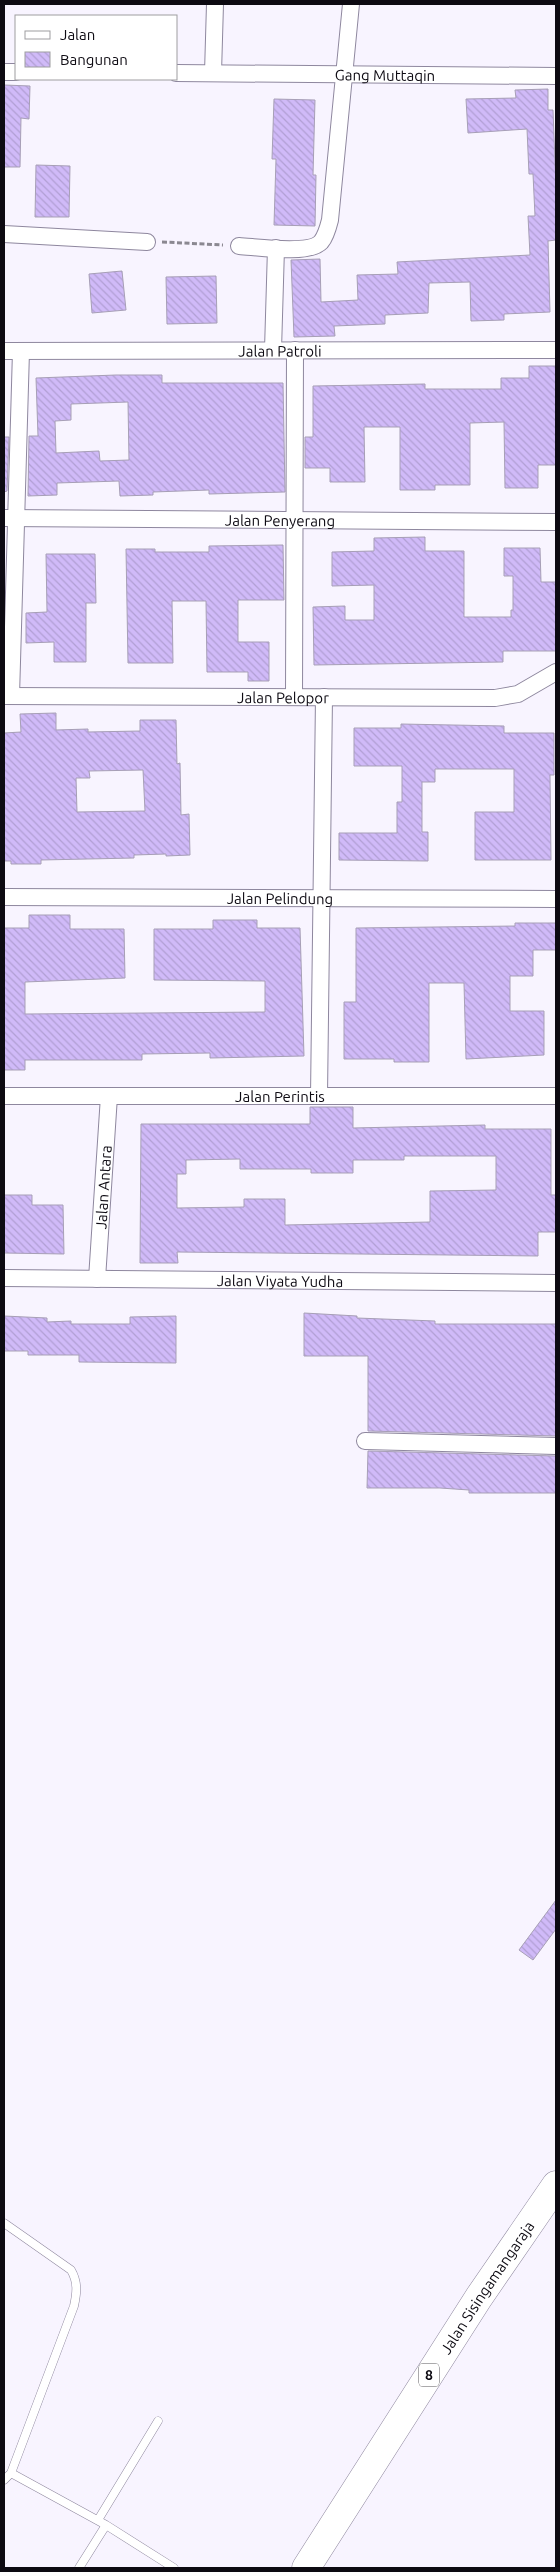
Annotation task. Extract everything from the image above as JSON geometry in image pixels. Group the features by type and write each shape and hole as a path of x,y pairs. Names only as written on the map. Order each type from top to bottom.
{"highway":[{"name":"Jalan Sisingamangaraja","path":"306,2568 479,2297 556,2184"}],"street":[{"path":"213,73 215,4"},
{"path":"239,246 309,248 320,244 326,233 351,4"},
{"name":"Gang Muttaqin","path":"178,73 556,76"},
{"path":"4,234 147,242"},
{"path":"273,350 276,248"},
{"path":"294,697 295,350"},
{"name":"Jalan Patroli","path":"4,351 556,350"},
{"path":"7,696 10,518 21,351"},
{"name":"Jalan Penyerang","path":"10,518 556,522"},
{"name":"Jalan Pelopor","path":"7,696 495,698 518,694 556,672"},
{"path":"319,1096 324,697"},
{"name":"Jalan Pelindung","path":"4,897 556,899"},
{"name":"Jalan Perintis","path":"4,1096 556,1096"},
{"name":"Jalan Antara","path":"97,1279 109,1096"},
{"name":"Jalan Viyata Yudha","path":"4,1278 556,1284"},
{"path":"364,1441 556,1446"}],"lane":[{"path":"4,2223 71,2270 76,2279 77,2291 74,2306 11,2473 4,2480"},
{"path":"98,2520 158,2421"},
{"path":"11,2473 98,2520 174,2568"},
{"path":"79,2568 106,2525"}],"path":[{"path":"147,242 239,246"}],"building":[{"path":"4,85 30,86 29,119 21,118 20,167 4,167"},
{"path":"548,89 548,110 553,110 556,187 556,240 548,241 550,312 504,314 504,320 471,321 470,282 429,283 428,313 385,315 385,324 334,326 335,336 294,337 291,260 320,259 321,302 358,300 357,275 398,274 397,262 530,255 528,216 535,216 533,174 529,174 527,129 468,133 466,99 516,98 515,90"},
{"path":"274,99 315,100 313,175 316,175 315,226 274,225 276,159 272,159"},
{"path":"36,165 70,166 69,217 35,217"},
{"path":"122,271 126,310 92,313 89,274"},
{"path":"216,276 217,323 167,324 166,277"},
{"path":"529,366 556,366 556,465 538,465 538,488 505,488 504,422 470,423 470,485 435,485 435,490 400,490 400,427 364,427 365,482 330,482 330,468 305,468 305,437 313,437 313,386 425,384 425,389 501,389 501,378 529,378"},
{"path":"162,375 162,383 283,383 285,492 209,494 209,490 153,492 153,495 120,496 119,481 57,483 57,495 28,496 29,436 38,436 36,378","holes":["128,402 129,460 100,461 99,451 56,453 55,421 71,420 71,404"]},
{"path":"4,437 9,437 7,491 4,492"},
{"path":"425,537 425,551 464,551 464,617 511,617 511,610 513,610 513,576 504,576 504,548 540,548 541,582 556,582 556,651 503,651 503,662 314,665 313,607 345,606 345,620 374,620 374,585 332,586 332,552 374,551 374,538"},
{"path":"283,545 284,600 238,600 238,642 269,642 269,681 248,681 248,672 207,672 206,601 172,601 173,663 128,663 126,549 155,549 155,552 209,552 209,546"},
{"path":"46,554 95,554 96,603 86,603 86,662 54,662 54,642 26,643 26,613 47,612"},
{"path":"56,713 56,730 88,729 88,732 140,731 140,720 176,720 177,764 180,763 181,815 189,814 190,855 134,855 134,858 41,860 41,864 11,864 11,861 4,861 4,733 21,732 20,714","holes":["143,770 145,811 77,812 76,778 90,778 89,771"]},
{"path":"401,724 504,726 504,733 554,733 554,775 550,775 551,860 475,860 475,812 514,812 514,769 435,769 435,782 422,782 422,832 428,832 428,861 339,860 339,833 397,833 397,802 402,802 402,766 354,766 354,728 401,728"},
{"path":"29,915 70,915 70,929 124,929 125,978 25,982 25,1014 265,1012 265,981 154,980 154,929 213,929 213,920 257,920 257,928 300,928 304,1056 210,1058 210,1053 142,1054 142,1060 25,1060 25,1070 4,1070 4,928 29,928"},
{"path":"515,923 556,923 556,950 533,950 533,976 510,976 510,1011 544,1011 544,1055 466,1059 464,983 429,983 429,1062 394,1062 394,1059 344,1059 344,1002 356,1002 356,928 515,926"},
{"path":"310,1107 353,1107 353,1128 485,1125 485,1129 551,1129 551,1195 556,1195 556,1232 538,1232 538,1256 177,1252 178,1263 140,1263 141,1124 310,1124","holes":["404,1156 496,1156 496,1190 430,1191 430,1222 285,1225 285,1199 244,1199 244,1207 177,1208 177,1174 186,1174 186,1160 240,1159 240,1169 311,1169 311,1173 353,1173 353,1160 404,1160"]},
{"path":"4,1195 32,1195 32,1205 63,1205 64,1254 4,1253"},
{"path":"304,1313 357,1316 357,1318 435,1321 435,1324 556,1324 556,1436 368,1431 368,1356 304,1356"},
{"path":"4,1316 47,1318 47,1322 71,1321 71,1324 130,1324 130,1317 176,1316 176,1363 79,1362 79,1355 28,1355 28,1351 4,1351"},
{"path":"368,1451 556,1456 556,1493 469,1493 469,1490 440,1488 367,1488"},
{"path":"556,1900 556,1929 533,1960 519,1950"}]}
